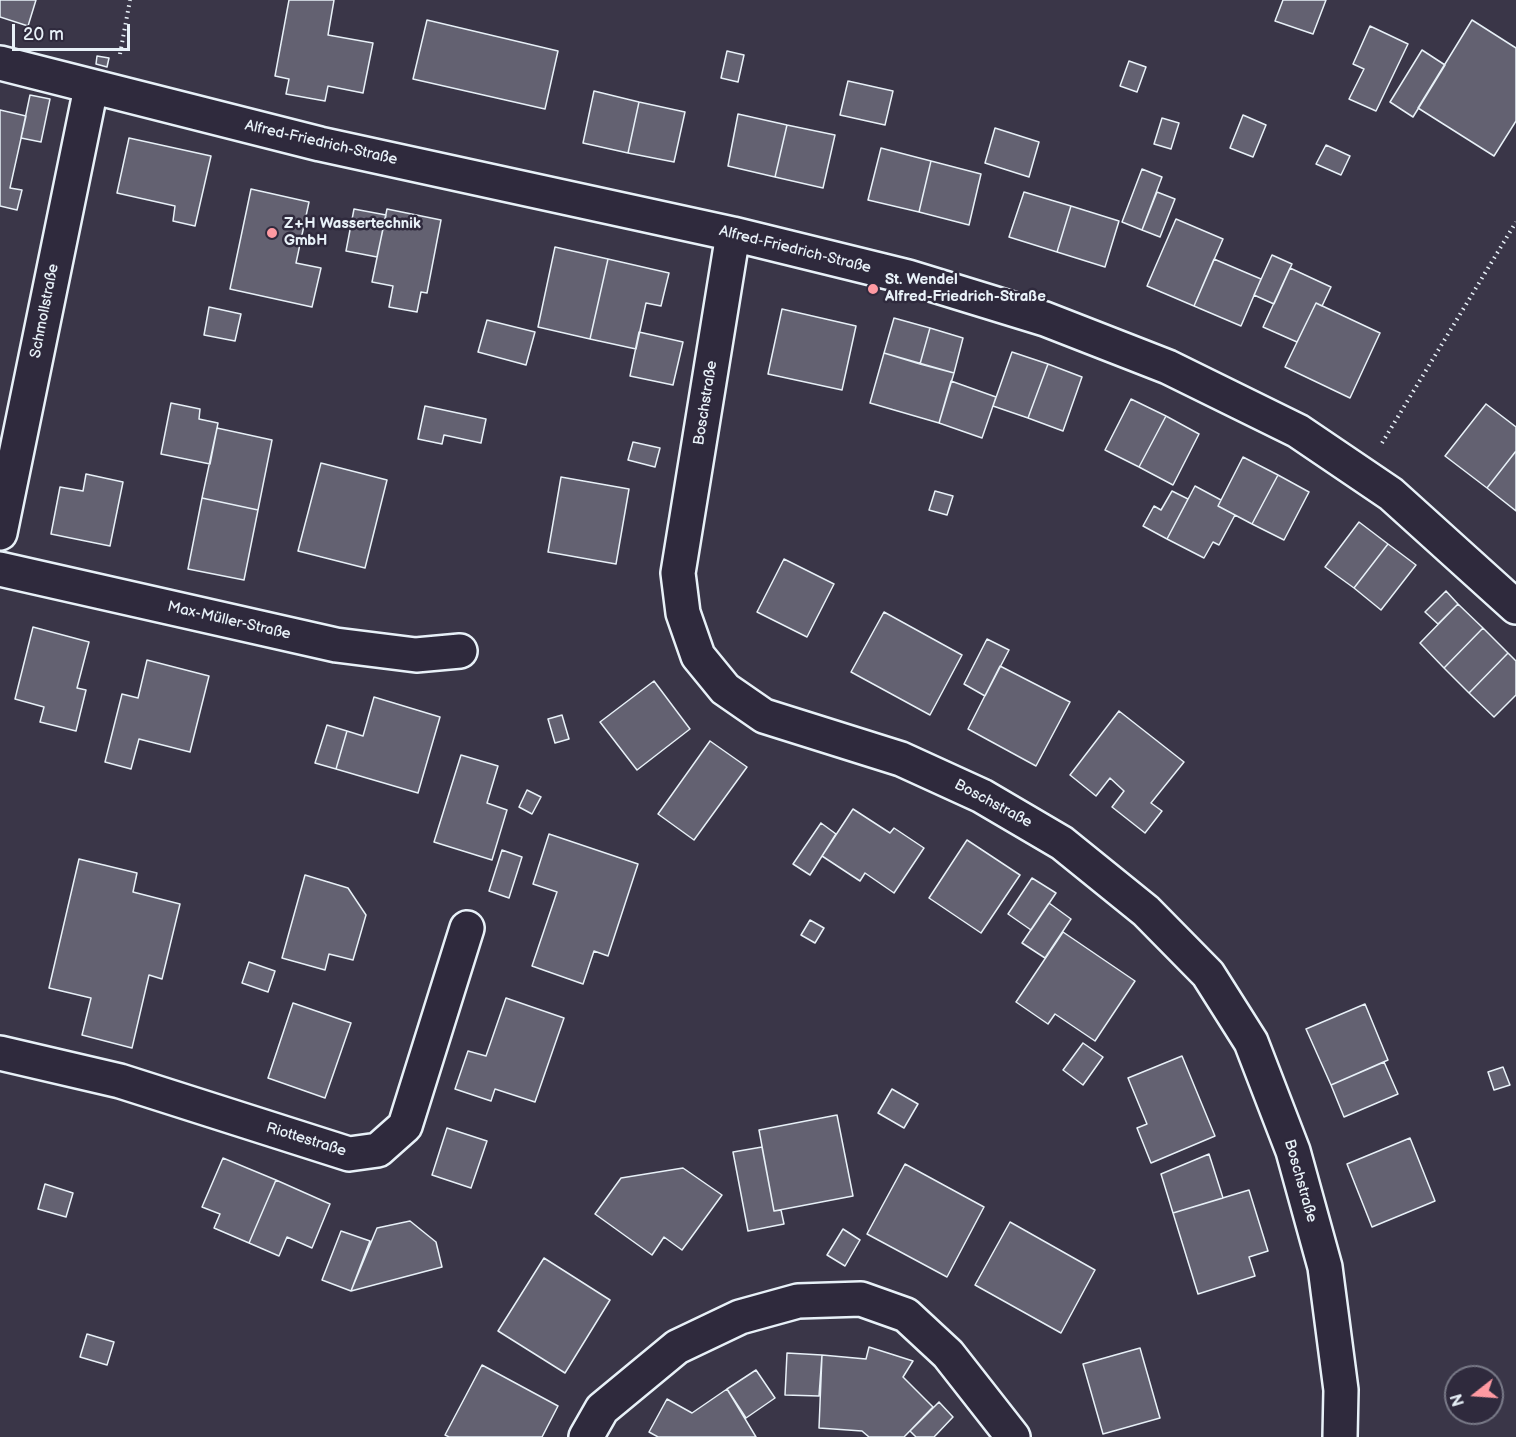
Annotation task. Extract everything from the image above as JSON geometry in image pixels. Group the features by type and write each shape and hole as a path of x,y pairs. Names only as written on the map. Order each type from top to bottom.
{"street":[{"name":"Alfred-Friedrich-Straße","path":"0,63 102,91 331,146 733,234 908,277 1045,318 1168,367 1298,431 1391,494 1516,607"},
{"name":"Schmollstraße","path":"0,533 102,91"},
{"name":"Boschstraße","path":"733,234 678,573 683,613 698,656 725,689 764,716 901,759 982,796 1062,843 1146,910 1209,974 1251,1042 1296,1161 1325,1267 1341,1390 1340,1437"},
{"name":"Max-Müller-Straße","path":"0,569 336,645 416,655 460,651"},
{"name":"Riottestraße","path":"0,1053 120,1082 349,1154 378,1150 405,1126 467,928"},
{"path":"586,1437 602,1409 677,1347 740,1317 798,1301 861,1299 906,1315 948,1354 1013,1437"}],"path":[{"path":"102,91 130,0"},
{"path":"1364,475 1516,222"}],"building":[{"path":"0,0 36,0 28,26 0,17"},
{"path":"289,0 334,0 328,35 373,43 363,93 328,86 325,101 286,94 289,79 275,76"},
{"path":"1283,0 1326,0 1313,34 1275,21"},
{"path":"427,20 558,51 545,109 413,79"},
{"path":"1472,20 1516,48 1516,121 1494,156 1418,108"},
{"path":"1370,26 1408,44 1376,111 1349,99 1364,69 1353,64"},
{"path":"1422,50 1445,65 1413,117 1390,102"},
{"path":"727,51 744,55 738,82 721,78"},
{"path":"97,56 109,58 107,67 96,64"},
{"path":"1129,61 1146,67 1137,92 1120,86"},
{"path":"848,81 893,91 885,125 840,115"},
{"path":"594,91 639,102 628,153 583,143"},
{"path":"30,95 50,99 41,142 21,138"},
{"path":"639,102 685,112 674,162 628,153"},
{"path":"0,110 26,116 10,188 22,190 17,210 0,206"},
{"path":"738,114 787,125 775,177 728,166"},
{"path":"1243,115 1266,125 1253,157 1230,148"},
{"path":"1162,118 1179,123 1171,149 1154,144"},
{"path":"787,125 835,135 823,188 775,177"},
{"path":"995,128 1039,142 1029,177 985,163"},
{"path":"129,138 211,156 195,226 173,221 175,206 117,193"},
{"path":"1326,145 1350,156 1341,175 1316,164"},
{"path":"881,148 931,161 919,212 868,200"},
{"path":"931,161 981,174 969,225 919,212"},
{"path":"1142,169 1162,177 1142,230 1122,222"},
{"name":"Z+H Wassertechnik GmbH","path":"251,189 309,202 296,263 321,268 312,307 230,289"},
{"path":"1024,192 1071,206 1057,252 1009,237"},
{"path":"1157,192 1175,199 1160,237 1142,230"},
{"path":"1071,206 1119,221 1105,267 1057,252"},
{"path":"354,209 386,215 377,257 346,251"},
{"path":"387,209 441,220 427,293 421,292 417,312 389,307 393,286 372,282"},
{"path":"1176,219 1223,239 1194,306 1147,286"},
{"path":"555,247 608,259 590,339 538,327"},
{"path":"1272,255 1292,264 1274,304 1254,295"},
{"path":"608,259 669,273 661,306 646,303 636,349 590,339"},
{"path":"1214,259 1261,279 1241,326 1194,306"},
{"path":"1290,268 1331,287 1322,306 1316,303 1297,342 1263,327"},
{"path":"1316,303 1380,333 1350,398 1285,367"},
{"path":"209,307 241,314 235,341 204,335"},
{"path":"782,309 856,326 842,390 768,374"},
{"path":"894,318 930,328 920,364 884,353"},
{"path":"487,320 535,332 526,365 478,352"},
{"path":"930,328 963,338 954,373 920,364"},
{"path":"639,332 683,342 673,385 630,376"},
{"path":"1012,352 1048,364 1028,418 993,406"},
{"path":"884,353 954,373 939,423 870,403"},
{"path":"1048,364 1082,377 1063,431 1028,418"},
{"path":"951,381 996,397 982,438 939,423"},
{"path":"1131,399 1166,416 1139,467 1105,450"},
{"path":"171,403 200,409 199,419 218,423 210,464 161,454"},
{"path":"1486,404 1516,427 1516,451 1487,488 1445,456"},
{"path":"425,406 486,419 481,443 444,435 442,444 418,439"},
{"path":"1166,416 1199,434 1173,485 1139,467"},
{"path":"217,428 272,440 258,510 202,498"},
{"path":"633,442 660,448 655,467 628,460"},
{"path":"1516,451 1516,511 1487,488"},
{"path":"1243,457 1278,475 1252,524 1218,506"},
{"path":"321,463 387,480 365,568 298,551"},
{"path":"86,474 123,482 110,546 51,534 60,487 83,491"},
{"path":"1278,475 1309,492 1284,540 1252,524"},
{"path":"561,477 629,489 616,564 548,552"},
{"path":"1195,486 1221,500 1218,506 1235,515 1219,545 1213,542 1204,558 1167,539"},
{"path":"935,491 953,496 947,515 929,510"},
{"path":"1172,491 1188,499 1167,539 1143,526 1154,506 1161,510"},
{"path":"202,498 258,510 244,580 188,569"},
{"path":"1359,522 1388,544 1354,588 1325,567"},
{"path":"1388,544 1416,565 1381,610 1354,588"},
{"path":"784,559 834,584 807,637 757,612"},
{"path":"1446,591 1458,604 1438,624 1425,612"},
{"path":"1458,604 1483,628 1444,668 1420,643"},
{"path":"884,612 962,655 930,715 851,672"},
{"path":"33,627 89,642 77,688 86,690 76,731 40,722 44,707 15,699"},
{"path":"1483,628 1508,653 1469,693 1444,668"},
{"path":"987,639 1009,650 985,696 964,684"},
{"path":"1508,653 1516,661 1516,695 1494,717 1469,693"},
{"path":"147,660 209,676 190,752 139,739 131,769 105,762 122,694 138,698"},
{"path":"1000,666 1070,702 1036,766 968,729"},
{"path":"654,681 690,729 637,770 600,722"},
{"path":"374,697 440,717 418,793 336,769 347,731 363,736"},
{"path":"1119,711 1184,762 1151,803 1162,811 1145,833 1112,807 1124,791 1110,778 1096,796 1070,775"},
{"path":"562,715 569,739 555,743 548,719"},
{"path":"327,725 347,731 336,769 315,763"},
{"path":"710,741 747,767 694,840 658,814"},
{"path":"461,755 498,766 487,803 507,810 492,860 434,842"},
{"path":"527,790 541,797 532,814 519,807"},
{"path":"853,809 890,833 894,828 924,848 894,893 865,873 860,881 822,856"},
{"path":"821,823 836,834 810,875 793,864"},
{"path":"549,834 638,864 608,956 594,951 583,984 532,966 557,892 533,884"},
{"path":"967,840 1020,875 981,933 929,898"},
{"path":"502,850 522,857 509,898 489,891"},
{"path":"79,859 137,873 133,892 180,904 162,979 149,975 132,1048 82,1035 91,998 49,988"},
{"path":"305,875 348,888 366,915 353,960 329,954 325,970 282,958"},
{"path":"1032,878 1056,893 1031,930 1008,914"},
{"path":"1049,903 1071,919 1045,958 1022,943"},
{"path":"810,920 824,928 815,943 801,935"},
{"path":"1063,932 1135,981 1095,1041 1055,1014 1048,1024 1016,1002"},
{"path":"249,962 275,971 268,992 242,983"},
{"path":"506,998 564,1018 535,1102 495,1089 491,1101 455,1089 468,1051 486,1056"},
{"path":"293,1003 351,1023 325,1098 268,1078"},
{"path":"1365,1004 1388,1060 1331,1085 1306,1029"},
{"path":"1083,1043 1103,1057 1083,1085 1063,1070"},
{"path":"1182,1056 1215,1136 1151,1163 1137,1128 1147,1124 1128,1078"},
{"path":"1384,1062 1398,1094 1344,1117 1331,1085"},
{"path":"1503,1067 1510,1085 1494,1090 1488,1072"},
{"path":"892,1089 918,1104 904,1128 878,1113"},
{"path":"837,1115 853,1196 774,1211 759,1130"},
{"path":"447,1128 487,1141 471,1188 432,1175"},
{"path":"1410,1138 1435,1201 1372,1227 1347,1164"},
{"path":"762,1147 774,1211 781,1210 784,1224 748,1231 733,1152"},
{"path":"1209,1154 1223,1198 1173,1213 1161,1174"},
{"path":"223,1158 276,1180 249,1243 214,1228 220,1214 202,1207"},
{"path":"905,1164 984,1207 947,1277 867,1234"},
{"path":"683,1168 722,1195 682,1250 664,1237 652,1255 595,1214 621,1178"},
{"path":"276,1180 330,1204 312,1248 287,1237 279,1256 249,1243"},
{"path":"45,1184 73,1193 66,1217 38,1209"},
{"path":"1249,1190 1268,1251 1249,1257 1255,1276 1198,1294 1173,1213"},
{"path":"410,1221 436,1242 442,1267 351,1291 377,1228"},
{"path":"1010,1222 1095,1270 1061,1333 975,1285"},
{"path":"843,1229 860,1240 845,1266 827,1255"},
{"path":"341,1231 370,1241 351,1291 322,1280"},
{"path":"544,1258 610,1300 565,1373 498,1331"},
{"path":"87,1334 114,1342 107,1365 80,1357"},
{"path":"869,1347 913,1361 903,1377 933,1407 904,1437 869,1437 862,1431 819,1428 822,1355 866,1359"},
{"path":"1140,1348 1160,1418 1103,1434 1083,1364"},
{"path":"787,1353 822,1355 819,1396 785,1395"},
{"path":"482,1365 558,1406 542,1437 449,1437 445,1435"},
{"path":"756,1370 775,1398 746,1418 727,1389"},
{"path":"727,1389 756,1437 658,1437 649,1432 667,1399 692,1413"},
{"path":"939,1402 953,1417 934,1437 916,1437 910,1431"}],"place":[{"name":"Z+H Wassertechnik GmbH","path":"272,233"},
{"name":"St. Wendel Alfred-Friedrich-Straße","path":"873,289"}]}
